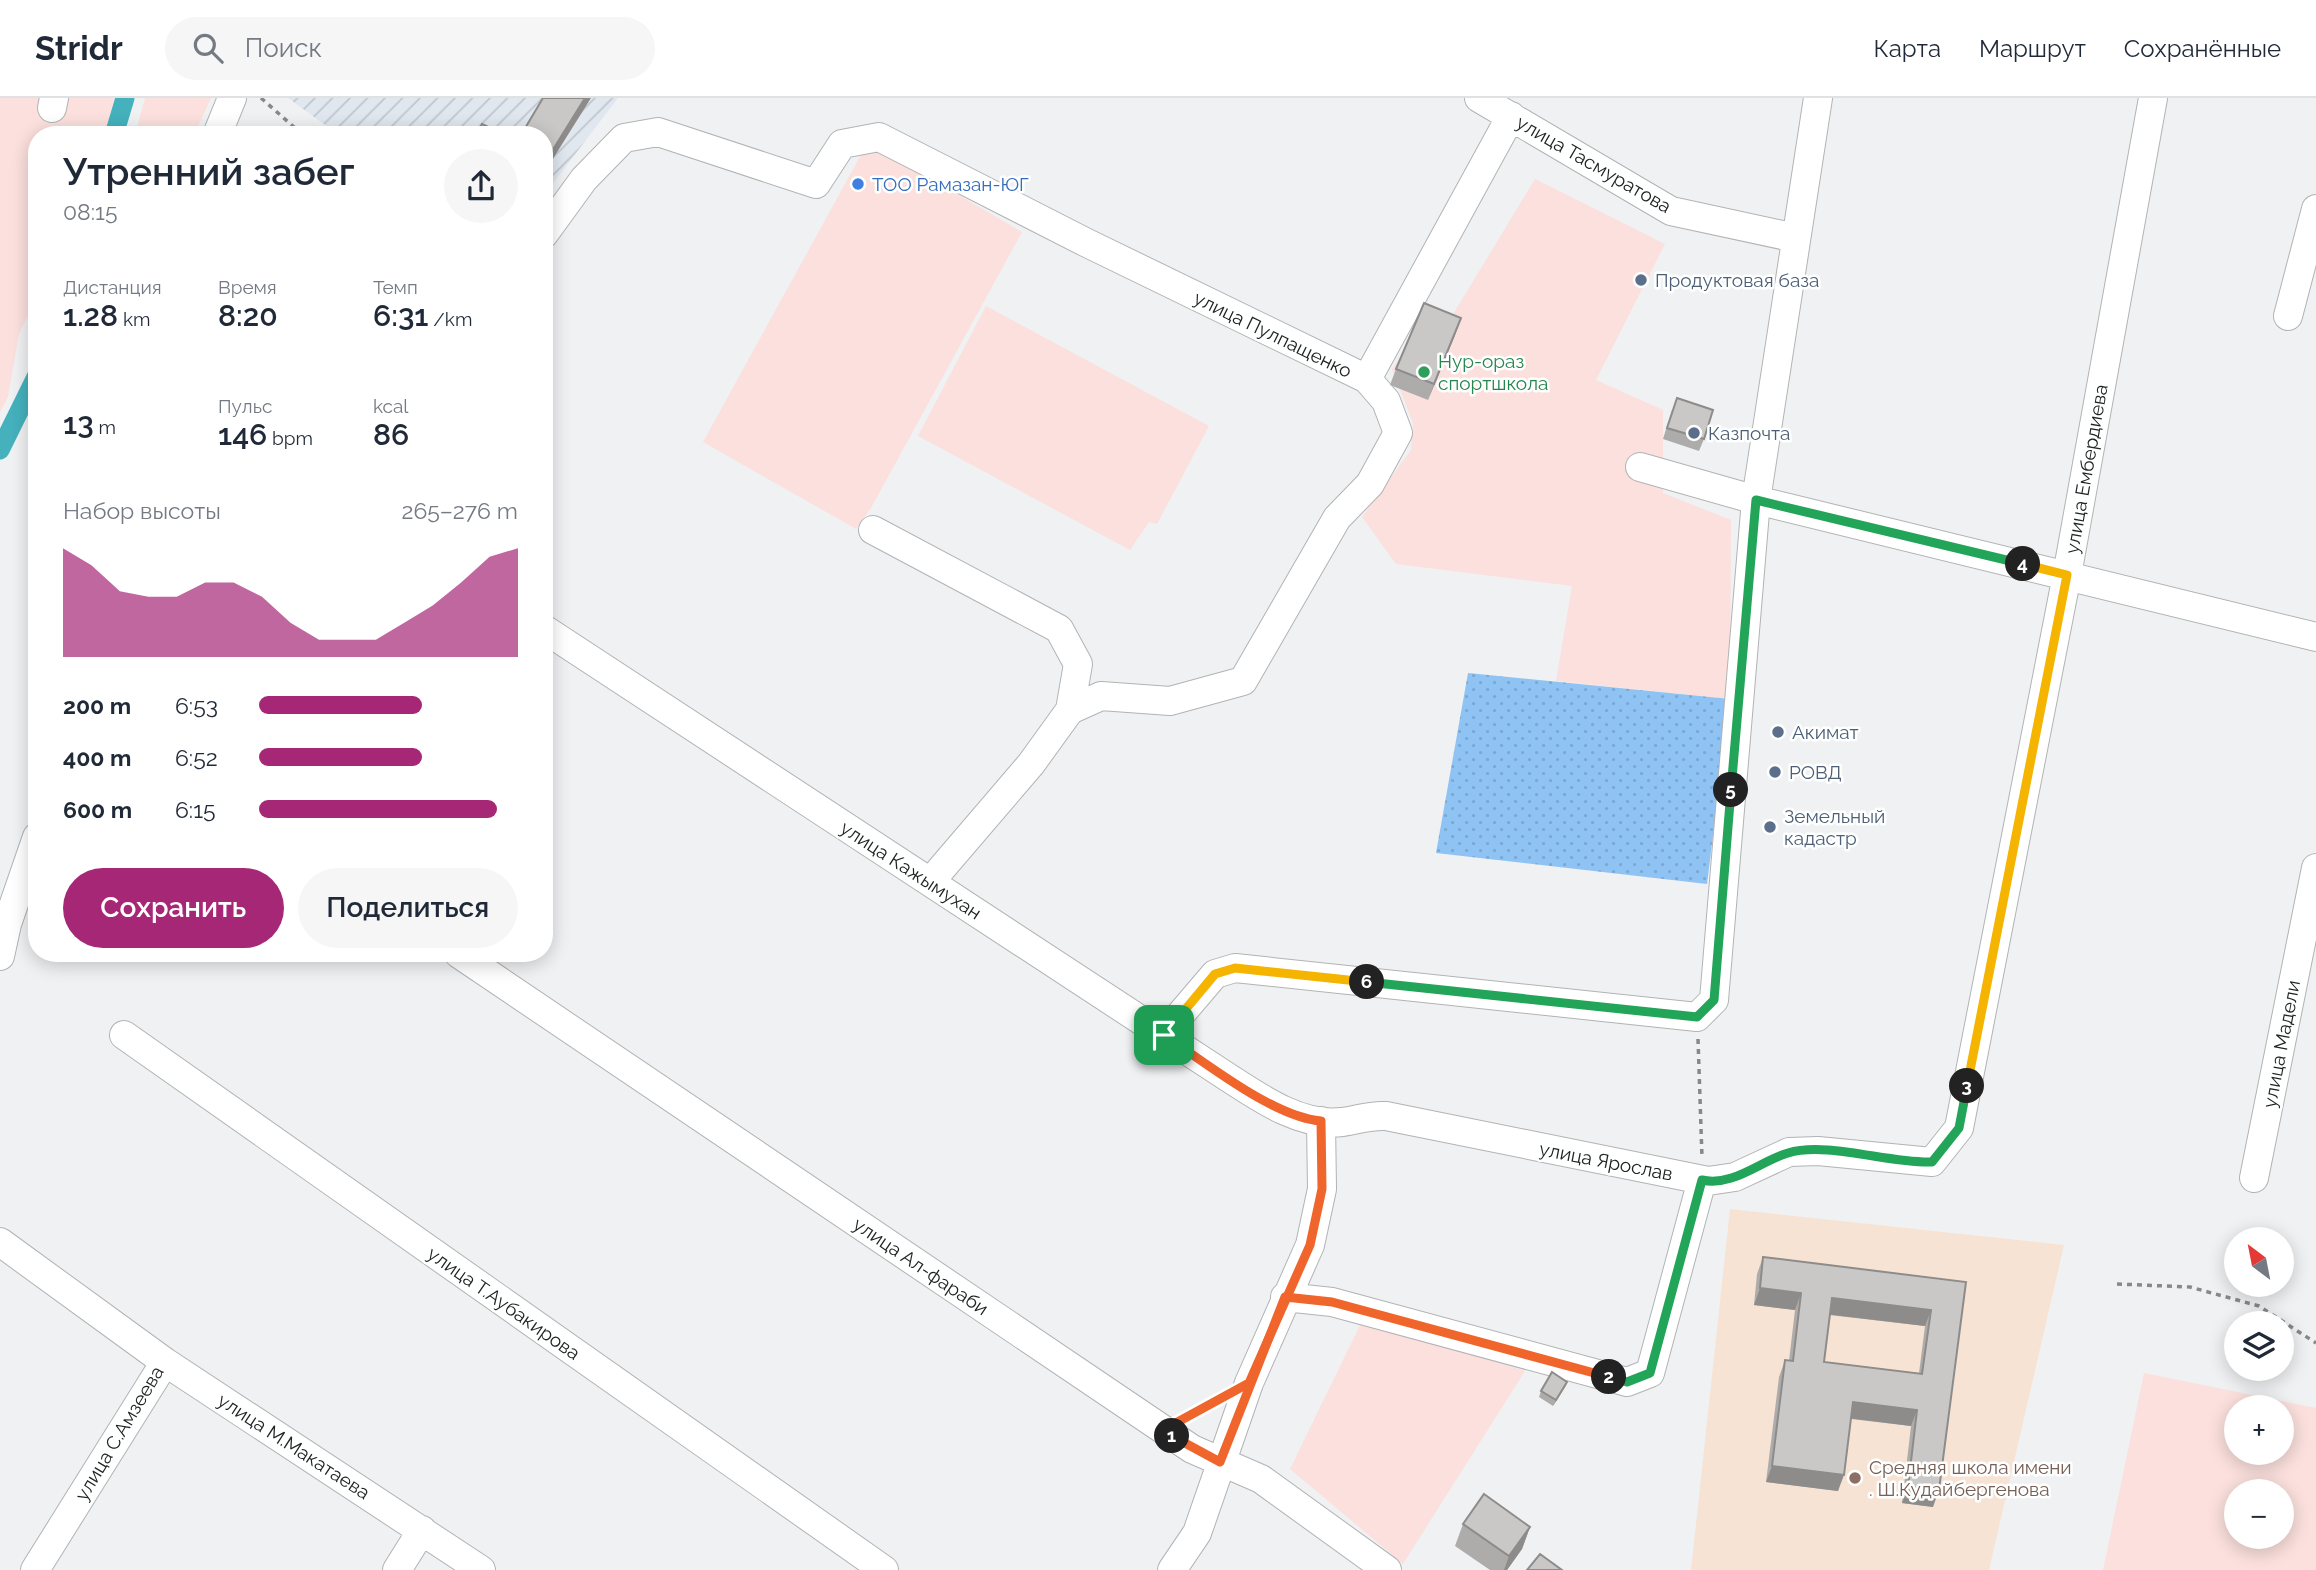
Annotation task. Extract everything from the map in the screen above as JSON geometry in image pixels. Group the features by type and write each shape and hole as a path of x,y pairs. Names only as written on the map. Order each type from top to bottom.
{"street":[{"path":"221,126 232,98"},
{"name":"улица Тасмуратова","path":"1479,98 1671,211 1796,238"},
{"path":"1164,1035 1215,974 1235,968 1697,1017 1714,1000 1756,500 1818,98"},
{"name":"улица Ембердиева","path":"1959,1128 2067,575 2153,98"},
{"path":"1367,379 1511,116"},
{"name":"улица Пулпащенко","path":"553,222 584,179 624,138 658,132 816,184 842,144 879,136 1087,243 1367,379 1386,401 1398,433 1370,484 1337,518 1243,681 1170,701 1101,696 1070,710"},
{"path":"2288,316 2316,209"},
{"path":"1640,467 1756,500 2316,637"},
{"path":"873,530 1059,629 1078,664 1070,710 1031,764 930,882"},
{"name":"улица Кажымухан","path":"553,635 1253,1093 1279,1106"},
{"path":"0,956 28,866"},
{"name":"улица Мадели","path":"2254,1178 2316,868"},
{"name":"улица Ал-фараби","path":"471,962 1163,1430 1192,1449 1261,1479 1387,1570"},
{"name":"улица Т.Аубакирова","path":"124,1035 884,1570"},
{"name":"улица Ярослав","path":"1279,1106 1303,1119 1341,1122 1364,1115 1386,1116 1702,1180 1735,1177 1789,1152 1818,1151 1932,1162 1959,1128"},
{"path":"1171,1570 1196,1533 1249,1383 1310,1245 1322,1189 1321,1121"},
{"path":"1285,1297 1332,1302 1627,1382 1650,1373 1702,1180"},
{"name":"улица С.Амзеева","path":"0,1242 165,1362 35,1570"},
{"name":"улица М.Макатаева","path":"165,1362 481,1570"},
{"path":"397,1570 422,1530"}],"path":[{"path":"261,98 293,126"},
{"path":"1697,1017 1702,1180"},
{"path":"2117,1284 2190,1287 2259,1306 2316,1343"},
{"path":"1163,1430 1249,1383"}],"shaded area":[{"path":"0,98 114,98 107,126 28,126 28,316 19,334 8,397 0,412"},
{"path":"145,98 211,98 198,126 137,126"},
{"path":"288,98 618,98 553,183 553,126 327,126"},
{"path":"868,142 1022,232 871,508 856,529 703,442"},
{"path":"1535,179 1665,244 1596,380 1663,410 1663,493 1731,520 1730,699 1556,681 1572,586 1396,564 1362,517 1411,450 1413,423 1392,369 1433,310 1452,316"},
{"path":"986,306 1209,426 1157,524 1149,522 1130,550 918,436"},
{"path":"1468,673 1730,699 1707,884 1436,853"},
{"name":"Средняя школа имени . Ш.Кудайбергенова","path":"1730,1209 2064,1245 1989,1570 1691,1570"},
{"path":"1362,1321 1525,1371 1403,1564 1290,1469"},
{"path":"2144,1373 2252,1395 2224,1395 2224,1465 2294,1465 2294,1404 2316,1408 2316,1570 2103,1570"}],"building":[{"path":"543,98 585,98 553,150 553,126 526,126"},
{"path":"1424,303 1461,318 1434,384 1396,369"},
{"path":"1677,398 1713,410 1704,439 1667,428"},
{"path":"1763,1257 1966,1282 1939,1490 1908,1487 1917,1410 1853,1402 1844,1475 1772,1466 1785,1360 1793,1361 1801,1293 1760,1288","holes":["1832,1298 1931,1310 1922,1374 1824,1362"]},
{"path":"1552,1372 1567,1382 1556,1400 1541,1391"},
{"path":"1484,1494 1530,1527 1509,1556 1463,1524"},
{"path":"1540,1554 1562,1570 1527,1570"}],"waterway":[{"path":"117,126 125,98"},
{"path":"0,450 28,393"}],"place":[{"name":"ТОО Рамазан-ЮГ","path":"858,184"},
{"name":"Продуктовая база","path":"1641,280"},
{"name":"Нур-ораз спортшкола","path":"1424,372"},
{"name":"Казпочта","path":"1694,433"},
{"name":"Акимат","path":"1778,732"},
{"name":"РОВД","path":"1775,772"},
{"name":"Земельный кадастр","path":"1770,827"},
{"name":"Средняя школа имени . Ш.Кудайбергенова","path":"1855,1478"}],"route":[{"path":"1164,1035 1215,974 1235,968 1697,1017 1714,1000 1756,500 2067,575 1959,1128 1932,1162 1920,1163 1818,1151 1789,1152 1735,1177 1702,1180 1650,1373 1627,1382 1332,1302 1285,1297 1220,1462 1192,1449 1163,1430 1249,1383 1285,1297 1310,1245 1322,1189 1321,1121 1303,1119 1253,1093 1164,1035"}]}
